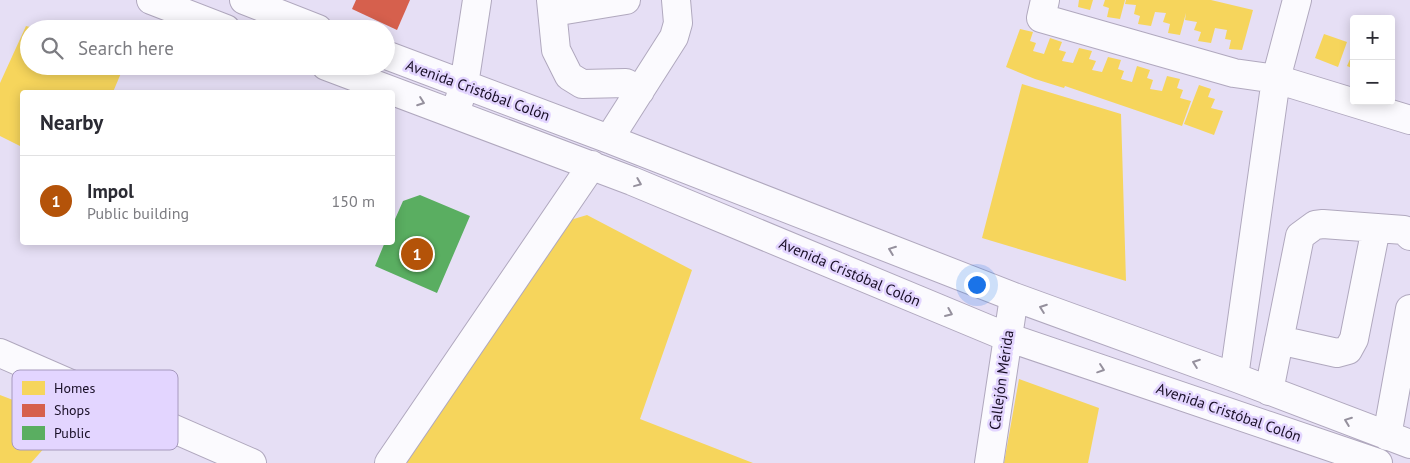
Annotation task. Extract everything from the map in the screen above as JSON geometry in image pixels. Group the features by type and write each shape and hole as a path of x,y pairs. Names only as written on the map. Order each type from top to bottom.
{"street":[{"path":"151,0 203,20"},
{"path":"244,0 295,20"},
{"path":"454,114 464,85 477,0"},
{"path":"626,0 552,6 556,50 569,76 582,84 626,83 640,91"},
{"path":"1045,0 1041,18 1234,73 1276,79 1410,120"},
{"path":"1234,377 1276,79 1297,0"},
{"path":"609,139 674,37 678,23 673,3"},
{"name":"Avenida Cristóbal Colón","path":"395,58 609,139 1014,297 1234,377 1399,440"},
{"name":"Avenida Cristóbal Colón","path":"350,75 390,90"},
{"name":"Avenida Cristóbal Colón","path":"395,92 592,165 1007,337 1378,463"},
{"path":"389,463 592,165"},
{"path":"1269,391 1300,236 1315,225 1323,224 1404,230 1410,236"},
{"path":"1279,340 1337,353 1348,350 1354,340 1376,228"},
{"name":"Callejón Mérida","path":"989,463 1014,297"},
{"path":"1399,440 1410,309"},
{"path":"0,353 39,370"},
{"path":"178,432 247,462"}],"building: Homes":[{"path":"1079,0 1093,0 1090,10 1078,7"},
{"path":"1105,0 1125,0 1120,19 1107,17 1109,8 1103,6"},
{"path":"1126,0 1211,0 1253,10 1242,50 1229,49 1231,40 1225,39 1227,30 1215,28 1211,43 1198,41 1201,32 1194,30 1197,22 1185,20 1186,13 1180,35 1168,33 1170,24 1163,22 1166,13 1155,12 1151,26 1138,24 1140,16 1134,14 1136,5 1125,4"},
{"path":"1020,29 1033,32 1030,41 1036,43 1033,51 1044,54 1050,38 1062,42 1059,50 1066,52 1062,61 1073,63 1079,48 1092,51 1089,59 1096,61 1092,70 1102,72 1108,57 1121,60 1118,69 1124,71 1121,79 1132,82 1137,66 1150,70 1147,78 1153,80 1150,89 1162,91 1167,76 1180,79 1177,88 1183,90 1180,98 1191,101 1182,126 1065,86 1064,88 1035,79 1006,67"},
{"path":"1324,34 1347,42 1338,67 1315,58"},
{"path":"20,39 20,75 120,75 114,90 20,90 20,146 0,136 0,83"},
{"path":"1022,84 1121,114 1126,281 982,238"},
{"path":"1199,85 1211,89 1208,97 1215,99 1211,108 1223,111 1214,135 1184,124"},
{"path":"587,215 692,270 640,419 753,463 403,463 567,221"},
{"path":"1019,379 1099,408 1088,463 1004,463"},
{"path":"0,395 12,400 12,450 42,450 31,463 0,463"}],"building: Shops":[{"path":"356,0 410,0 397,30 395,29 395,20 376,20 352,9"}],"building: Public":[{"path":"420,195 470,216 437,293 375,266 384,245 395,245 395,219 403,201"}],"place":[{"name":"Impol","path":"417,254"}]}
